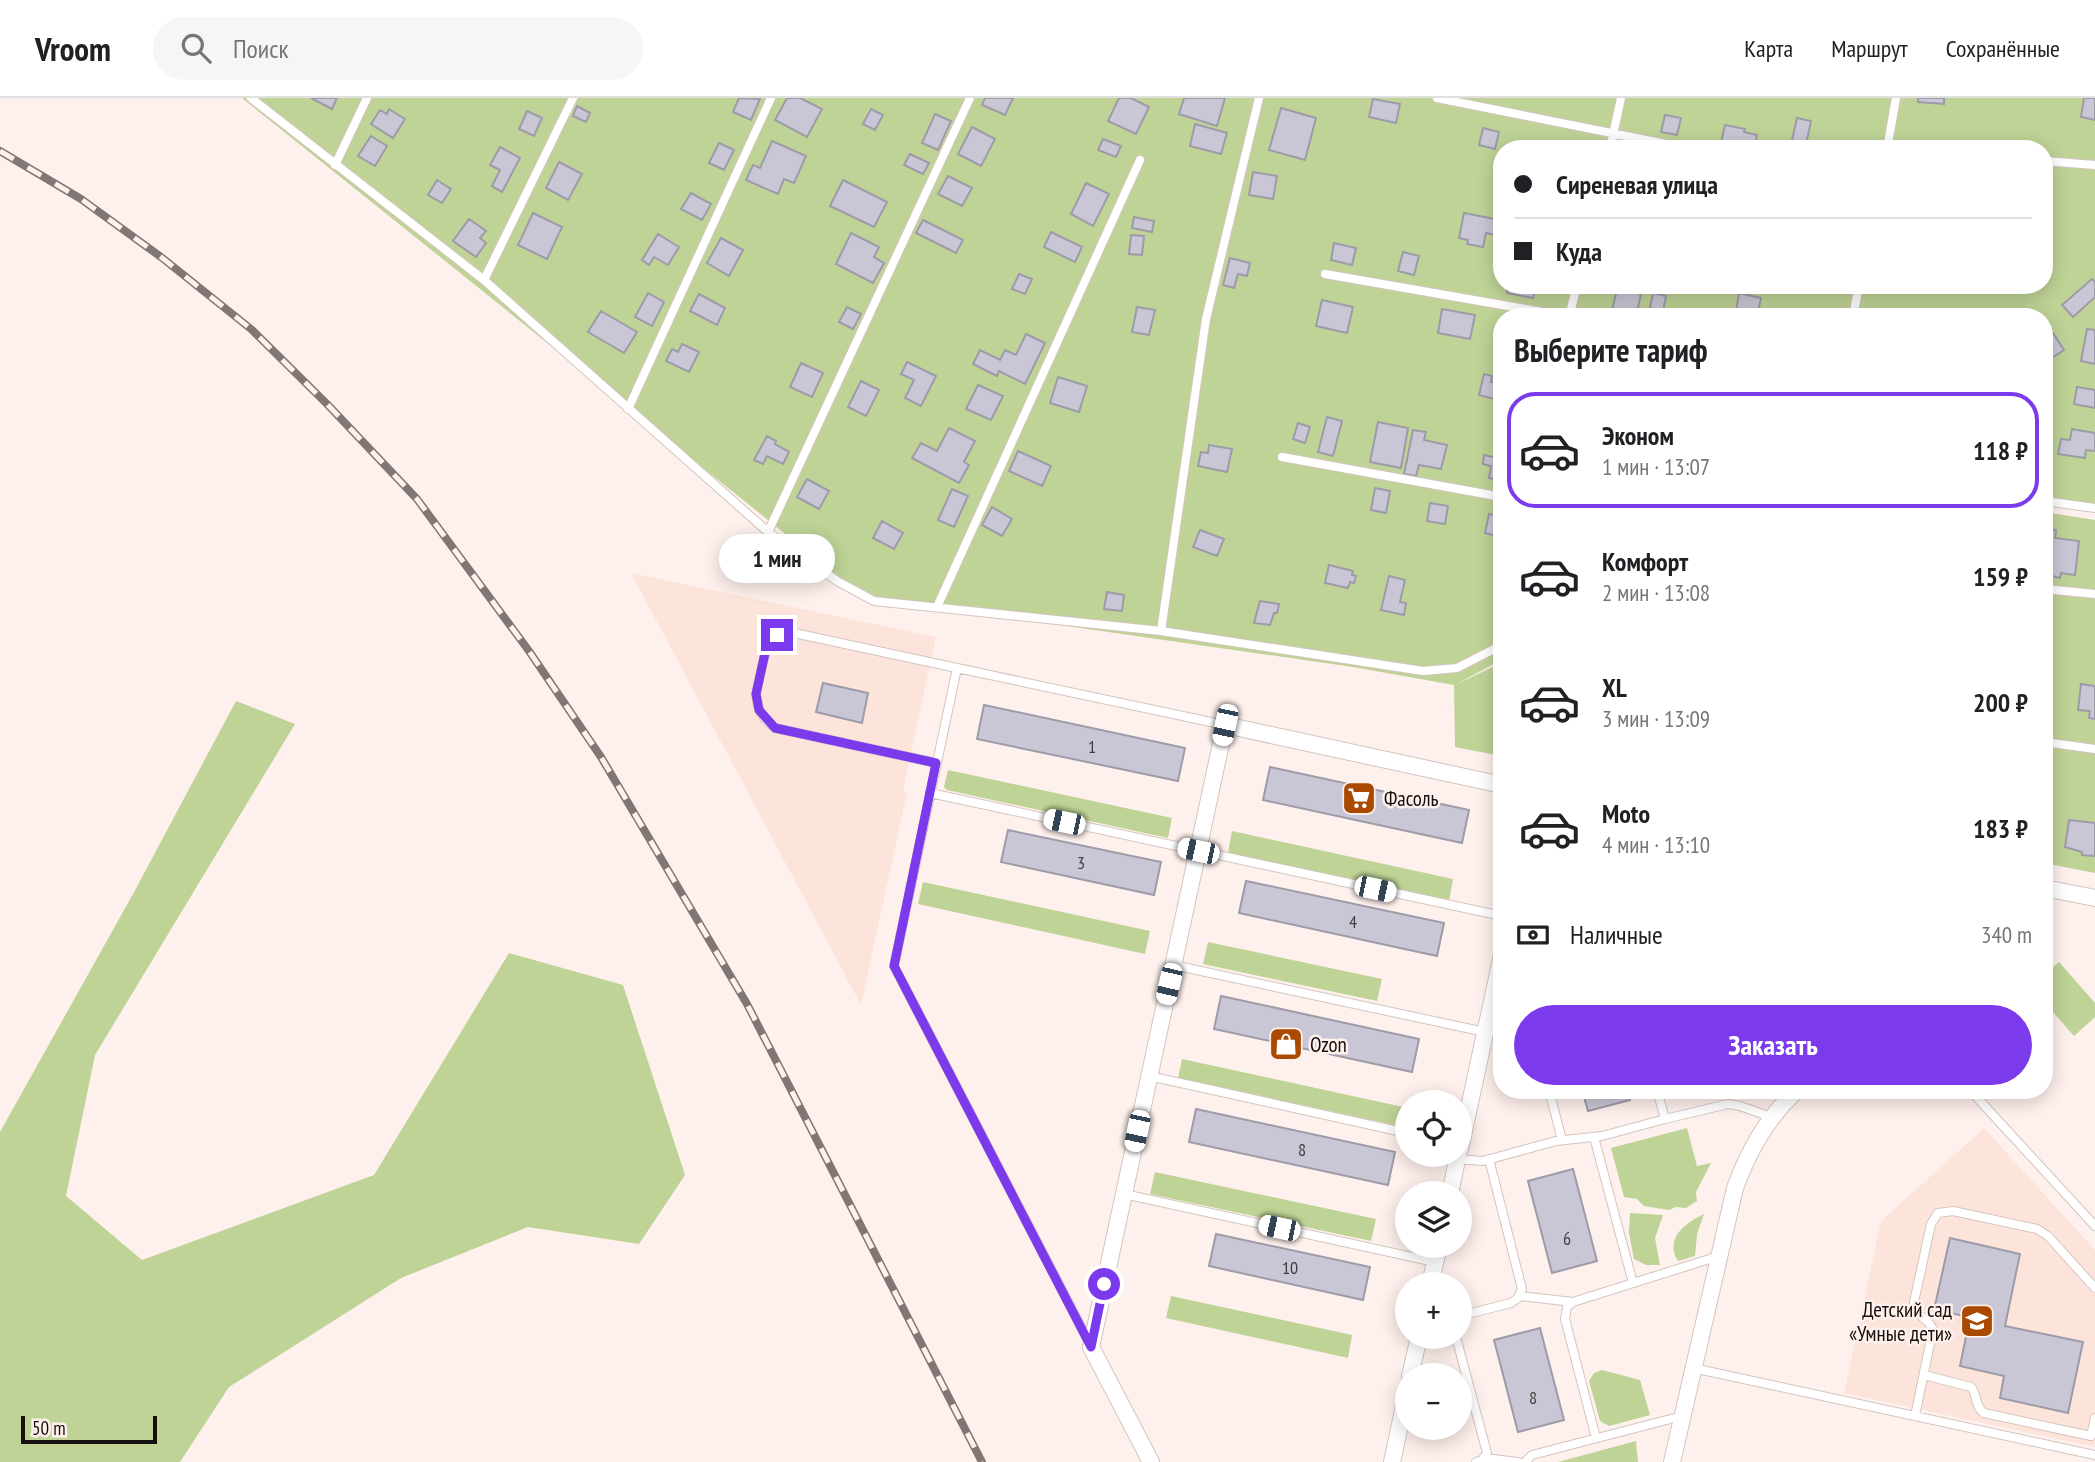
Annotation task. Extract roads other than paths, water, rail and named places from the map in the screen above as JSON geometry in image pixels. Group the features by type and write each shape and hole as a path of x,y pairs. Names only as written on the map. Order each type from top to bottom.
{"street":[{"path":"1151,1462 1091,1347 1225,725 1493,783"},
{"path":"2053,890 2095,898"},
{"path":"1472,1091 1493,1008"},
{"path":"1672,1462 1735,1188 1757,1139 1771,1117 1788,1099"},
{"path":"1392,1462 1397,1440"}],"lane":[{"path":"251,98 484,280 768,533 837,581 874,601 1161,631 1423,671 1457,668 1493,650"},
{"path":"335,164 367,98"},
{"path":"484,280 573,98"},
{"path":"628,409 771,98"},
{"path":"768,533 970,98"},
{"path":"1161,631 1206,319 1259,98"},
{"path":"1437,98 1645,140"},
{"path":"1612,140 1621,98"},
{"path":"1889,140 1896,98"},
{"path":"937,607 1140,160"},
{"path":"2053,162 2095,165"},
{"path":"1325,274 1519,308"},
{"path":"1282,457 1493,495"},
{"path":"2053,502 2095,508"},
{"path":"2053,590 2095,594"},
{"path":"936,763 775,728 765,719 757,702 767,644 784,633 794,633 1225,725"},
{"path":"957,668 894,966 1091,1347"},
{"path":"2053,743 2095,749"},
{"path":"930,793 1493,914"},
{"path":"1173,965 1485,1032"},
{"path":"1149,1076 1395,1130"},
{"path":"1551,1099 1562,1140"},
{"path":"1659,1099 1665,1119"},
{"path":"1978,1099 2095,1226"},
{"path":"1472,1160 1475,1162 1489,1159 1562,1140 1594,1137 1728,1104 1771,1117"},
{"path":"1594,1137 1633,1283"},
{"path":"1472,1313 1511,1303 1520,1296 1522,1284 1489,1159"},
{"path":"1124,1194 1395,1246"},
{"path":"1915,1416 1933,1329 1916,1311 1914,1302 1931,1224 1938,1213 1953,1211 2037,1229 2048,1236 2095,1289"},
{"path":"1596,1438 1565,1319 1567,1307 1573,1302 1718,1256"},
{"path":"1520,1296 1573,1302"},
{"path":"1459,1349 1486,1450 1480,1460 1517,1462"},
{"path":"1693,1368 2091,1454 2095,1418"},
{"path":"1924,1375 1971,1387 1979,1408 1984,1413 2091,1436"},
{"path":"1525,1462 1530,1456 1683,1415"}],"railway":[{"path":"0,151 81,199 161,257 251,329 417,499 529,651 601,757 747,1004 982,1462"}],"place":[{"name":"Фасоль","path":"1359,798"},
{"name":"Ozon","path":"1286,1044"},
{"name":"Детский сад «Умные дети»","path":"1977,1321"}]}
